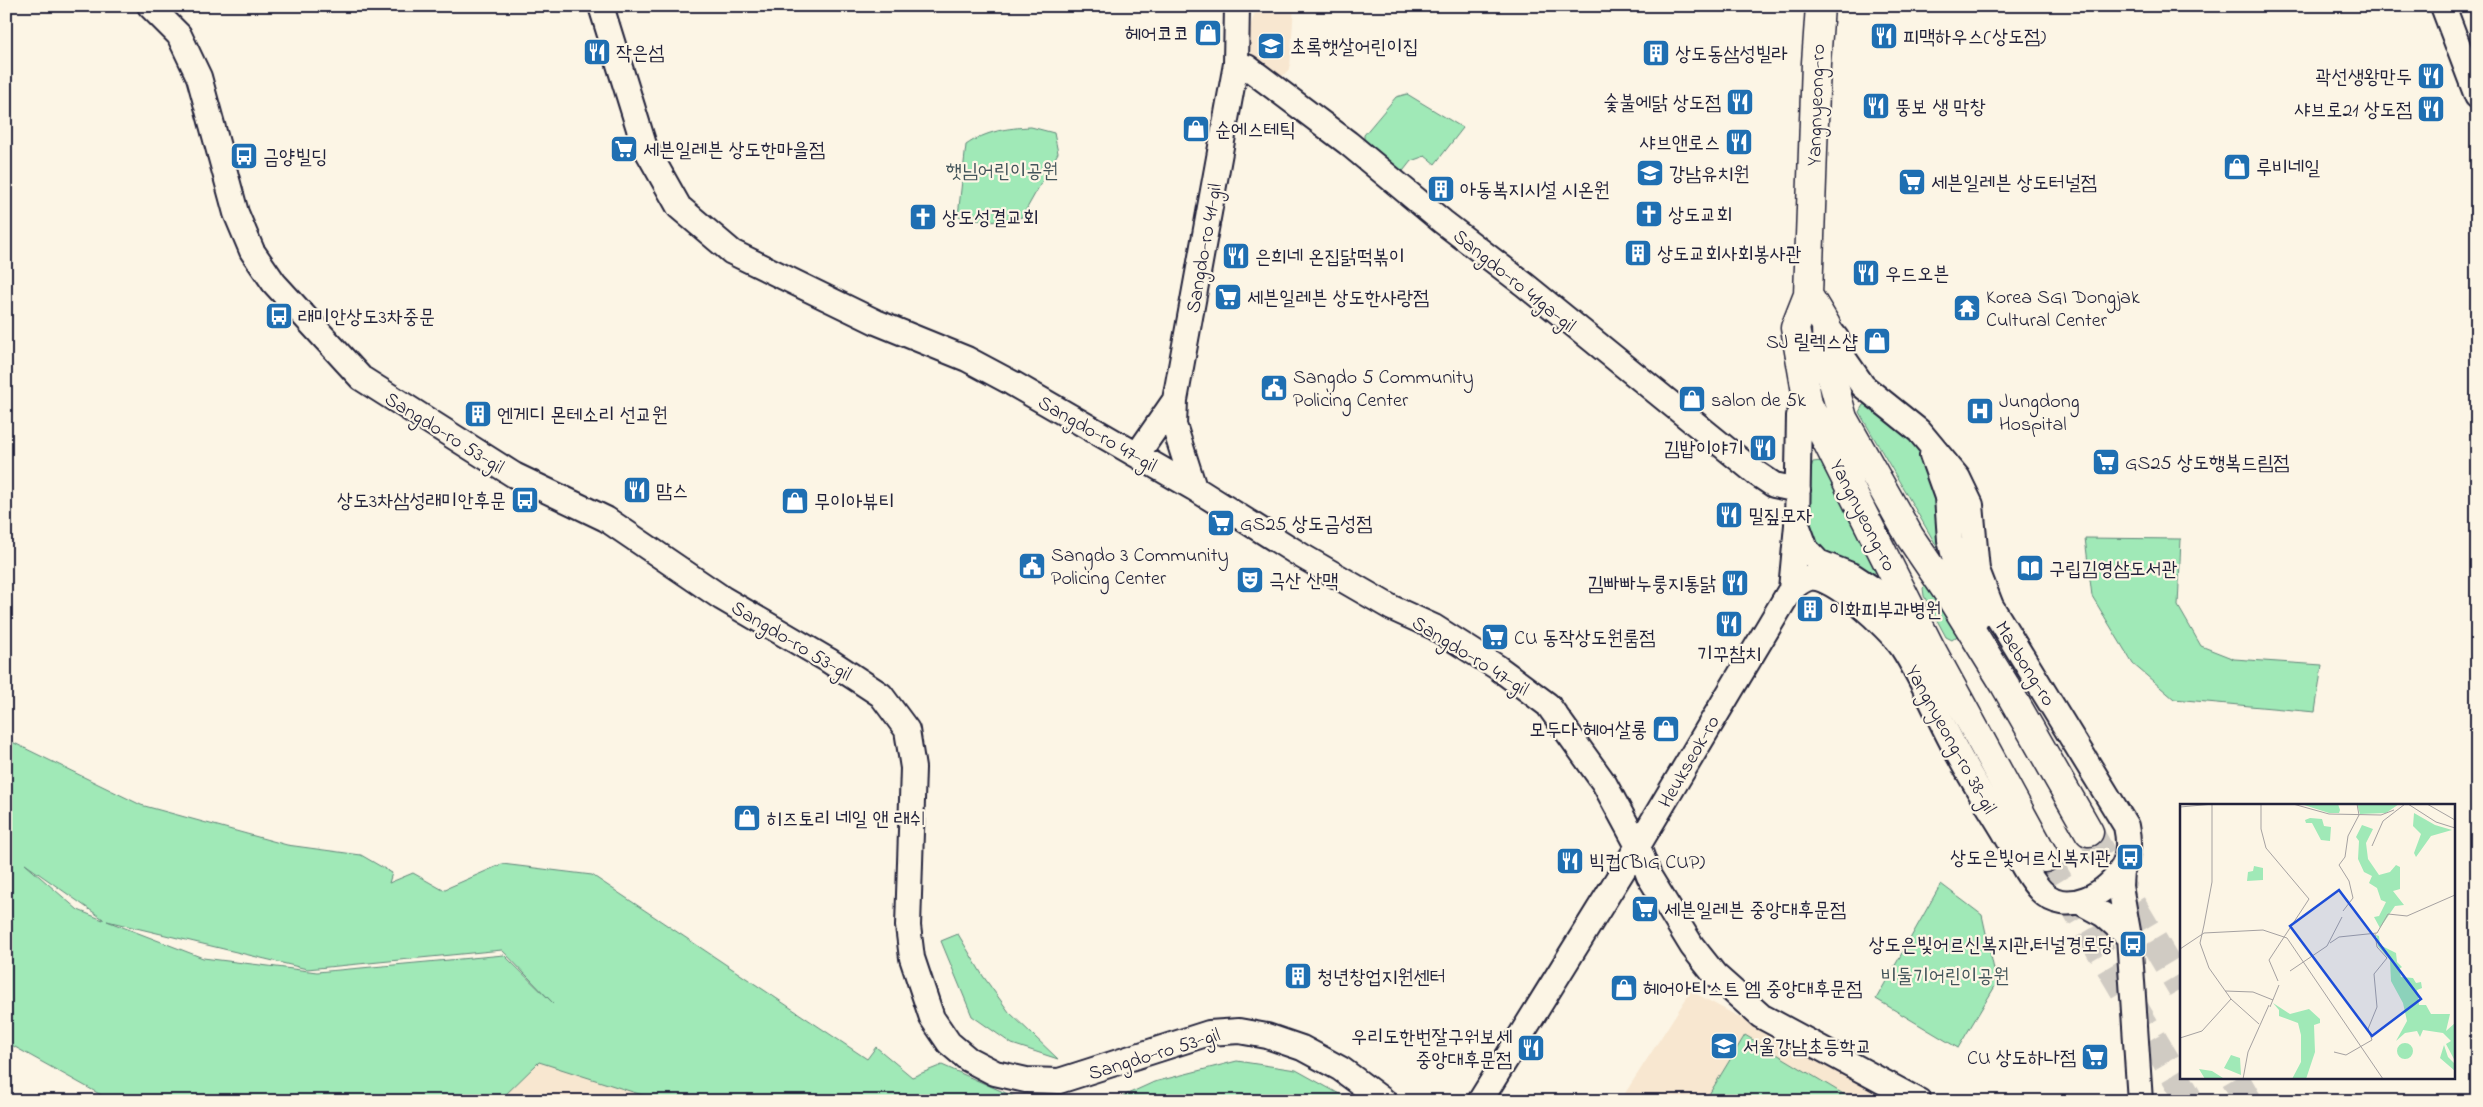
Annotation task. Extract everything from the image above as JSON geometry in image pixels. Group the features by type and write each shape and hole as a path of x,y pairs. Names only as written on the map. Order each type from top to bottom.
{"main road":[{"path":"1802,6 1816,63"},
{"name":"Yangnyeong-ro","path":"1820,6 1816,63 1808,294 1795,328 1808,404 1930,647 2045,858"},
{"name":"Yangnyeong-ro","path":"1808,294 1826,325 1827,360 1843,418 1910,537 2005,685 2089,832"}],"street":[{"name":"Sangdo-ro 53-gil","path":"150,6 179,35 199,77 236,213 252,251 274,282 361,378 514,475 606,519 722,598 828,660 881,695 906,730 913,768 908,926 912,958 932,1018 949,1043 968,1059 995,1073 1026,1080 1059,1081 1209,1033 1239,1031 1267,1036 1302,1048 1341,1068 1384,1101"},
{"name":"Sangdo-ro 47-gil","path":"601,6 644,145 680,207 732,252 876,322 967,359 1194,488 1302,556 1392,608 1434,627 1497,667 1548,706 1604,784 1638,846 1649,876 1692,946 1715,975 1737,997 1761,1016 1919,1101"},
{"name":"Sangdo-ro 41-gil","path":"1194,488 1174,425 1175,400 1236,64 1237,6"},
{"path":"2442,6 2477,96"},
{"name":"Sangdo-ro 41ga-gil","path":"1236,64 1247,67 1348,142 1443,222 1756,473 1774,485 1798,490"},
{"name":"Maebong-ro","path":"1826,325 1836,338 1845,360 1863,386 1923,434 1958,478 1971,505 1977,570 1991,606 2126,826 2129,843 2121,870 2115,879 2080,902"},
{"name":"Heukseok-ro","path":"1480,1101 1638,846 1738,675 1791,590 1797,525 1799,416 1806,393"},
{"path":"1137,455 1175,400"},
{"path":"1923,434 1947,497 1950,540 1963,593 2005,685"},
{"path":"1797,525 1806,549 1819,571"},
{"path":"1791,590 1801,581 1819,571 1853,576 1885,597 1906,617 1930,647"},
{"name":"Yangnyeong-ro 38-gil","path":"1819,571 1882,623 1902,647 1954,748 2026,870 2042,892 2057,900 2071,904 2080,902"},
{"path":"2121,870 2120,886 2129,937 2140,1101"},
{"path":"2080,902 2104,915 2129,937"}],"shaded area":[{"name":"초록햇살어린이집","path":"1257,6 1294,6 1290,68 1281,78 1252,55 1247,36"},
{"name":"서울강남초등학교","path":"1691,991 1894,1101 1620,1101"},
{"path":"539,1062 688,1101 499,1101"}],"green space":[{"path":"1407,94 1463,128 1435,164 1425,156 1411,161 1400,175 1364,147 1364,135 1396,97"},
{"name":"햇님어린이공원","path":"1031,127 1054,133 1058,153 1022,217 991,222 958,216 966,145 981,136 997,131"},
{"path":"1871,403 1912,439 1929,465 1937,495 1943,557 1859,412 1863,405"},
{"path":"1821,461 1877,570 1872,576 1828,556 1817,544 1812,534 1808,509 1810,471 1813,462"},
{"path":"2085,538 2181,539 2178,606 2201,646 2234,659 2322,665 2315,712 2174,699 2133,664 2092,596"},
{"path":"1926,585 1931,586 1960,634 1952,640 1946,637 1924,596 1923,588"},
{"path":"6,739 141,805 287,845 361,855 392,873 389,883 413,873 443,890 502,864 592,875 867,1059 876,1047 912,1077 942,1065 1024,1101 661,1101 539,1062 499,1101 112,1101 6,1042","holes":["25,864 103,919 103,920 78,910","107,921 307,969 502,950 553,1003 504,955 317,972 203,958"]},
{"name":"비둘기어린이공원","path":"1941,884 1982,915 1997,983 1958,1048 1876,999"},
{"path":"958,934 983,976 1009,1012 1058,1059 1012,1044 972,1016 941,941"},
{"path":"1745,1035 1855,1101 1705,1101"},
{"path":"1237,1061 1296,1070 1352,1101 1112,1101 1154,1082"}],"tunnel":[{"path":"2089,832 2180,986"},
{"path":"2045,858 2190,1101"},
{"path":"2236,1080 2248,1101"}],"place":[{"name":"헤어코코","path":"1208,33"},
{"name":"피맥하우스(상도점)","path":"1884,36"},
{"name":"초록햇살어린이집","path":"1271,46"},
{"name":"작은섬","path":"597,52"},
{"name":"상도동삼성빌라","path":"1656,53"},
{"name":"곽선생왕만두","path":"2431,76"},
{"name":"숯불에닭 상도점","path":"1740,102"},
{"name":"뚱보 생 막창","path":"1876,106"},
{"name":"샤브로21 상도점","path":"2431,109"},
{"name":"순에스테틱","path":"1196,129"},
{"name":"샤브앤로스","path":"1739,142"},
{"name":"세븐일레븐 상도한마을점","path":"624,149"},
{"name":"금양빌딩","path":"244,156"},
{"name":"루비네일","path":"2237,167"},
{"name":"강남유치원","path":"1650,173"},
{"name":"세븐일레븐 상도터널점","path":"1912,182"},
{"name":"아동복지시설 시온원","path":"1441,189"},
{"name":"상도교회","path":"1649,214"},
{"name":"상도성결교회","path":"923,217"},
{"name":"상도교회사회봉사관","path":"1638,253"},
{"name":"은희네 온집닭떡볶이","path":"1236,256"},
{"name":"우드오븐","path":"1866,273"},
{"name":"세븐일레븐 상도한사랑점","path":"1228,297"},
{"name":"Korea SGI Dongjak Cultural Center","path":"1967,308"},
{"name":"래미안상도3차중문","path":"279,316"},
{"name":"SJ 릴렉스샵","path":"1877,341"},
{"name":"Sangdo 5 Community Policing Center","path":"1274,388"},
{"name":"salon de 5k","path":"1692,399"},
{"name":"Jungdong Hospital","path":"1980,411"},
{"name":"엔게디 몬테소리 선교원","path":"478,414"},
{"name":"김밥이야기","path":"1763,448"},
{"name":"GS25 상도행복드림점","path":"2106,462"},
{"name":"맘스","path":"637,490"},
{"name":"상도3차삼성래미안후문","path":"525,500"},
{"name":"무이아뷰티","path":"795,501"},
{"name":"밀짚모자","path":"1729,515"},
{"name":"GS25 상도금성점","path":"1221,523"},
{"name":"Sangdo 3 Community Policing Center","path":"1032,566"},
{"name":"구립김영삼도서관","path":"2030,568"},
{"name":"극산 산맥","path":"1250,580"},
{"name":"김빠빠누룽지통닭","path":"1735,583"},
{"name":"이화피부과병원","path":"1810,609"},
{"name":"기꾸참치","path":"1729,624"},
{"name":"CU 동작상도원룸점","path":"1495,637"},
{"name":"모두다 헤어살롱","path":"1666,729"},
{"name":"히즈토리 네일 앤 래쉬","path":"747,818"},
{"name":"상도은빛어르신복지관","path":"2130,857"},
{"name":"빅컵(BIG CUP)","path":"1570,861"},
{"name":"세븐일레븐 중앙대후문점","path":"1645,909"},
{"name":"상도은빛어르신복지관.터널경로당","path":"2133,944"},
{"name":"청년창업지원센터","path":"1298,976"},
{"name":"헤어아티스트 엠 중앙대후문점","path":"1624,988"},
{"name":"서울강남초등학교","path":"1724,1046"},
{"name":"우리도한번잘구워보세 중앙대후문점","path":"1531,1048"},
{"name":"CU 상도하나점","path":"2095,1057"}]}
